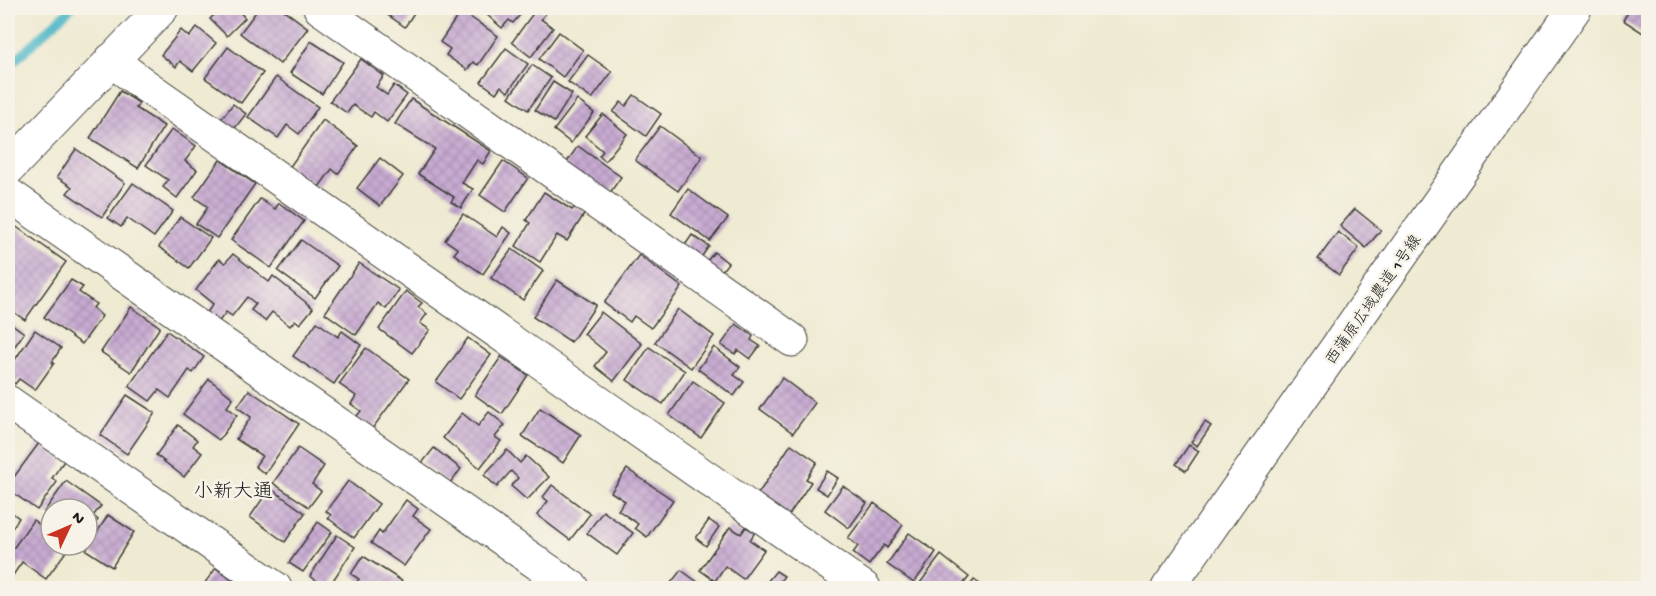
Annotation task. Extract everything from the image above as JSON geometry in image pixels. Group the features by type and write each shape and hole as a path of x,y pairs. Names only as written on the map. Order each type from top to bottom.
{"street":[{"path":"8,169 162,8"},
{"path":"320,8 792,340"},
{"name":"西蒲原広域農道 1号線","path":"1168,588 1575,8"},
{"path":"111,60 864,588"},
{"path":"8,194 573,588"},
{"path":"8,402 275,588"}],"building":[{"path":"208,8 243,8 239,11 245,18 227,36 210,19 215,14"},
{"path":"259,8 281,8 308,28 280,64 240,33"},
{"path":"388,8 417,8 405,27 385,13"},
{"path":"492,8 526,8 513,23 509,20 502,28 486,14"},
{"path":"537,8 546,13 541,19 553,28 531,57 512,42"},
{"path":"1631,8 1648,8 1646,35 1623,20"},
{"path":"461,11 498,36 478,65 473,62 467,70 446,55 450,49 440,42"},
{"path":"197,27 216,43 193,71 180,61 176,67 161,55 181,30 189,37"},
{"path":"559,32 583,50 563,77 539,59"},
{"path":"311,41 343,62 322,94 290,73"},
{"path":"228,47 263,73 241,103 205,78"},
{"path":"506,48 528,64 508,92 501,86 496,93 481,82"},
{"path":"588,55 612,72 592,99 568,82"},
{"path":"361,59 384,76 376,87 387,95 394,85 407,95 387,122 374,112 371,117 353,105 347,113 330,101"},
{"path":"532,65 551,78 528,110 509,97"},
{"path":"276,77 318,107 299,134 287,125 278,138 248,117"},
{"path":"553,82 572,94 554,122 535,110"},
{"path":"120,91 139,103 136,108 164,126 138,168 90,138"},
{"path":"634,95 661,114 646,136 613,112 621,102 626,106"},
{"path":"411,99 491,151 483,164 477,160 462,183 473,189 461,208 451,202 454,197 418,174 435,149 395,124"},
{"path":"577,100 594,113 571,143 554,130"},
{"path":"233,104 246,114 231,133 218,123"},
{"path":"603,114 627,134 605,161 599,156 603,151 585,136"},
{"path":"323,120 358,146 338,174 332,169 319,187 301,175 297,180 286,172"},
{"path":"660,126 702,157 678,191 635,160"},
{"path":"172,129 196,146 185,161 197,170 177,198 163,187 168,180 146,165"},
{"path":"578,146 621,177 607,197 564,166"},
{"path":"76,149 125,183 102,217 67,193 72,187 57,177"},
{"path":"380,158 403,176 380,206 357,188"},
{"path":"220,160 255,184 217,238 196,224 208,207 194,197"},
{"path":"503,161 528,178 505,212 480,195"},
{"path":"133,183 173,211 154,237 127,218 121,227 108,218"},
{"path":"688,189 728,218 710,241 671,213"},
{"path":"544,192 572,210 575,207 585,213 567,241 557,235 540,262 516,246 530,223 526,220"},
{"path":"260,199 275,209 279,203 304,221 271,268 231,240"},
{"path":"1355,209 1381,230 1366,248 1340,226"},
{"path":"463,214 497,237 503,227 511,233 483,274 454,254 458,249 445,240"},
{"path":"180,217 211,238 189,268 159,247"},
{"path":"8,221 66,262 25,320 8,308"},
{"path":"1338,232 1359,248 1339,275 1318,259"},
{"path":"692,235 709,246 698,262 681,251"},
{"path":"301,240 338,266 315,298 278,271"},
{"path":"512,249 543,271 523,300 491,278"},
{"path":"714,252 728,263 717,277 703,266"},
{"path":"233,254 269,282 273,276 313,308 300,324 295,320 290,326 272,312 265,321 251,310 256,304 247,297 232,316 226,312 217,324 206,314 213,304 196,290 219,259 225,263"},
{"path":"639,255 682,287 651,328 634,316 630,322 604,303"},
{"path":"359,263 399,290 386,309 378,303 356,335 325,313"},
{"path":"71,280 83,287 79,292 96,304 93,308 102,316 82,344 44,317"},
{"path":"557,280 596,305 571,342 533,317"},
{"path":"406,291 422,303 418,307 427,314 420,323 430,330 412,353 379,329"},
{"path":"131,307 160,327 131,372 101,352"},
{"path":"678,309 714,336 691,368 655,342"},
{"path":"601,312 642,344 614,381 595,366 606,352 584,334"},
{"path":"8,321 24,333 8,356"},
{"path":"317,322 338,337 342,331 361,345 334,384 293,356"},
{"path":"736,324 753,336 751,340 760,346 750,359 738,350 735,354 721,345"},
{"path":"35,330 61,348 52,362 54,363 35,390 19,379 15,384 8,378 8,370"},
{"path":"167,331 204,357 193,373 189,370 170,398 159,390 150,401 129,386"},
{"path":"468,338 491,355 459,399 436,382"},
{"path":"649,347 685,371 663,404 627,380"},
{"path":"714,347 740,367 734,375 744,382 734,396 698,369"},
{"path":"366,348 409,379 372,429 356,417 361,411 351,404 356,396 339,384"},
{"path":"501,357 528,375 502,414 475,395"},
{"path":"782,378 815,403 793,433 760,409"},
{"path":"209,379 233,398 227,407 237,415 219,440 183,414"},
{"path":"693,381 725,403 701,438 669,415"},
{"path":"249,390 299,424 265,474 255,466 262,456 236,439 251,417 237,407"},
{"path":"127,395 155,413 127,454 100,435"},
{"path":"540,408 581,435 563,463 522,436"},
{"path":"489,412 505,425 495,437 501,441 480,468 443,438 462,413 478,426"},
{"path":"1205,422 1211,426 1197,446 1191,442"},
{"path":"178,425 197,440 193,446 202,453 184,477 156,455"},
{"path":"39,443 64,461 52,478 57,482 46,497 39,497 37,510 8,489 8,485"},
{"path":"791,444 817,462 806,479 811,482 789,515 758,494"},
{"path":"1189,445 1199,451 1186,471 1176,464"},
{"path":"298,448 324,466 312,484 321,491 309,507 273,483"},
{"path":"434,448 461,469 449,484 422,463"},
{"path":"507,450 520,463 526,456 549,477 527,500 511,486 518,478 511,471 497,487 484,475"},
{"path":"627,469 673,500 647,537 635,528 638,524 618,510 625,501 611,492"},
{"path":"827,471 838,478 827,495 816,488"},
{"path":"66,481 88,497 55,497"},
{"path":"348,481 379,504 354,538 328,518 331,515 326,511"},
{"path":"552,485 590,514 570,540 537,515 548,501 543,497"},
{"path":"843,486 867,503 849,528 825,510"},
{"path":"270,488 305,513 285,542 250,517"},
{"path":"406,500 418,509 413,516 431,529 404,566 371,543 379,531 382,534"},
{"path":"874,503 903,525 887,548 884,545 869,565 853,553 858,546 848,538"},
{"path":"8,510 19,518 8,534"},
{"path":"603,511 633,533 617,555 587,533"},
{"path":"108,515 134,532 112,567 97,557 99,557 99,529"},
{"path":"33,520 39,524 39,557 62,557 46,579 22,562 9,581 8,556"},
{"path":"709,520 719,527 706,546 696,538"},
{"path":"318,522 332,532 303,572 289,563"},
{"path":"730,527 741,534 746,527 755,532 750,540 764,550 743,579 725,566 715,581 700,570"},
{"path":"909,533 936,552 914,583 887,564"},
{"path":"337,535 355,547 328,588 310,576"},
{"path":"941,555 969,577 960,588 917,587"},
{"path":"363,556 402,581 397,588 353,588 359,579 351,574"},
{"path":"216,568 242,588 201,588"},
{"path":"681,570 706,588 667,588"},
{"path":"776,571 784,576 778,584 784,588 762,588"},
{"path":"974,580 986,588 968,588"}],"waterway":[{"path":"8,67 71,8"}],"district":[{"name":"小新大通","path":"233,490"}]}
